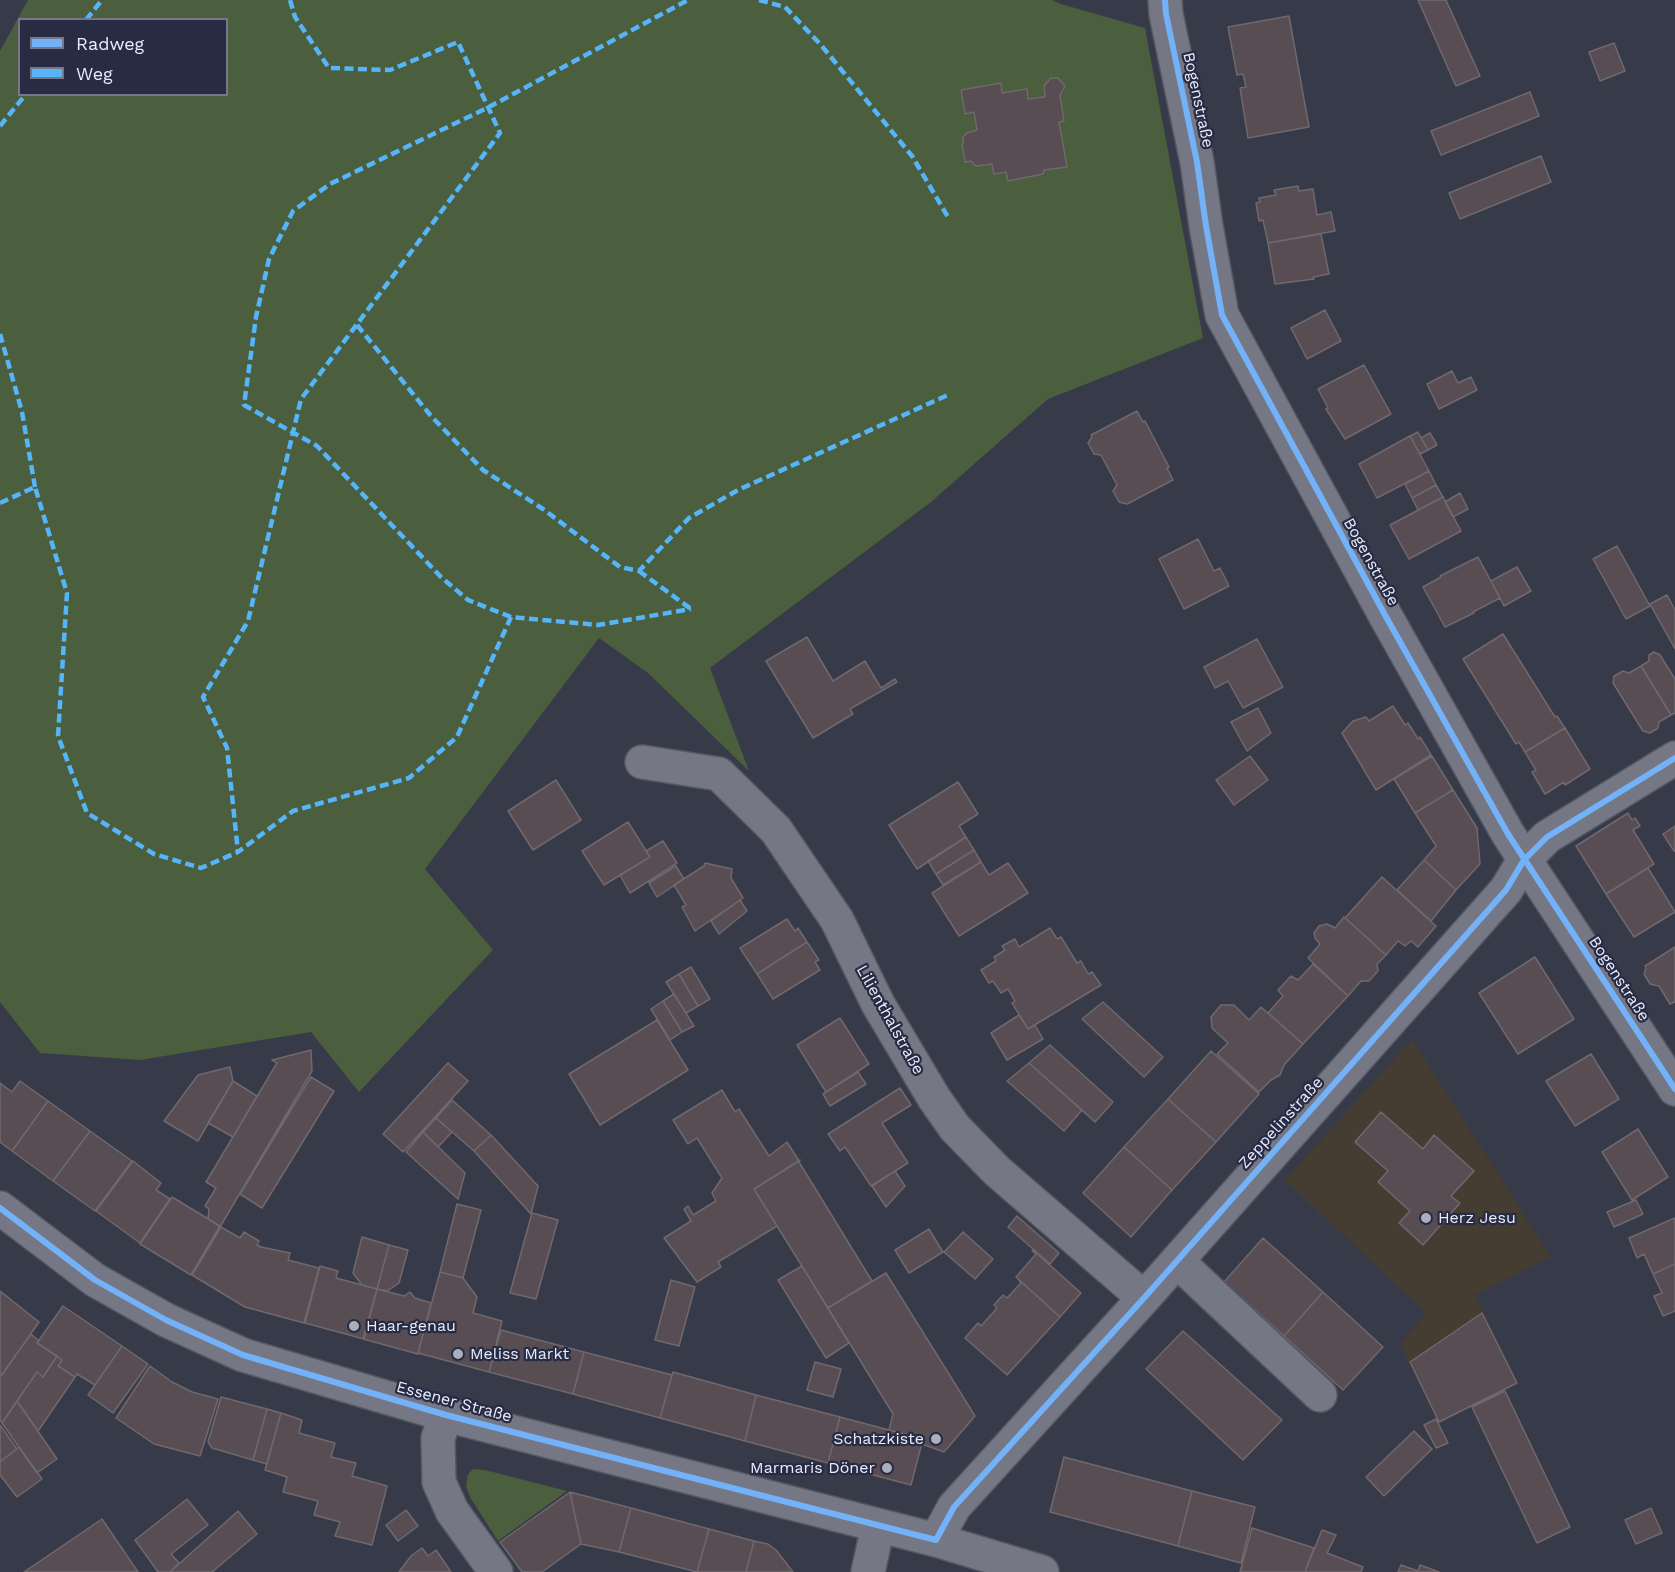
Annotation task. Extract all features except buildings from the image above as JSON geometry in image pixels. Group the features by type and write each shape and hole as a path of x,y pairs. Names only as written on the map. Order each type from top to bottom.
{"street":[{"name":"Bogenstraße","path":"1165,0 1197,162 1222,315 1385,615 1524,860 1675,1089"},
{"name":"Zeppelinstraße","path":"936,1540 954,1507 1144,1298 1506,890 1524,860 1547,837 1675,758"},
{"name":"Lilienthalstraße","path":"642,762 718,774 776,830 837,920 878,1004 934,1098 955,1128 997,1171 1144,1298"},
{"name":"Essener Straße","path":"0,1208 95,1281 166,1320 243,1355 446,1415 936,1540 1042,1572"},
{"path":"1177,1261 1320,1395"},
{"path":"446,1415 438,1438 439,1482 452,1511 496,1572"},
{"path":"868,1572 878,1526"}],"shaded area":[{"name":"Herz Jesu","path":"1412,1039 1551,1257 1475,1295 1518,1384 1439,1423 1400,1344 1426,1313 1285,1180"}],"green space":[{"path":"28,0 1052,0 1145,28 1203,338 1048,399 931,502 710,668 749,771 648,673 599,638 425,869 493,950 359,1092 311,1032 140,1060 40,1053 0,1002 0,51 18,18 18,96 228,96 228,18 18,18"},
{"path":"473,1469 567,1491 498,1541 470,1497 466,1486 468,1474"}],"marked path":[{"path":"88,18 102,0"},
{"path":"290,0 295,17 329,68 390,70 458,42 500,133 301,399 248,621 203,697 227,748 238,852 293,811 409,778 457,737 511,617 598,625 691,609"},
{"path":"511,617 468,600 441,577 317,446 244,405 256,317 269,259 293,211 330,184 489,107 688,0"},
{"path":"759,0 785,7 821,45 912,156 948,217"},
{"path":"0,126 24,96"},
{"path":"357,325 431,416 483,470 543,509 620,567 639,571 689,518 738,490 950,394"},
{"path":"0,334 22,412 35,487"},
{"path":"0,503 35,487 67,593 58,736 87,813 154,854 201,868 238,852"},
{"path":"639,571 691,609"}],"cycle path":[{"path":"1165,0 1197,162 1222,315 1385,615 1508,834 1675,1089"},
{"path":"0,1208 95,1280 166,1320 243,1355 446,1415 936,1540 954,1507 1144,1298 1506,890 1524,860 1547,837 1675,758"}],"place":[{"name":"Herz Jesu","path":"1426,1218"},
{"name":"Haar-genau","path":"354,1326"},
{"name":"Meliss Markt","path":"458,1354"},
{"name":"Schatzkiste","path":"936,1439"},
{"name":"Marmaris Döner","path":"887,1468"}]}
